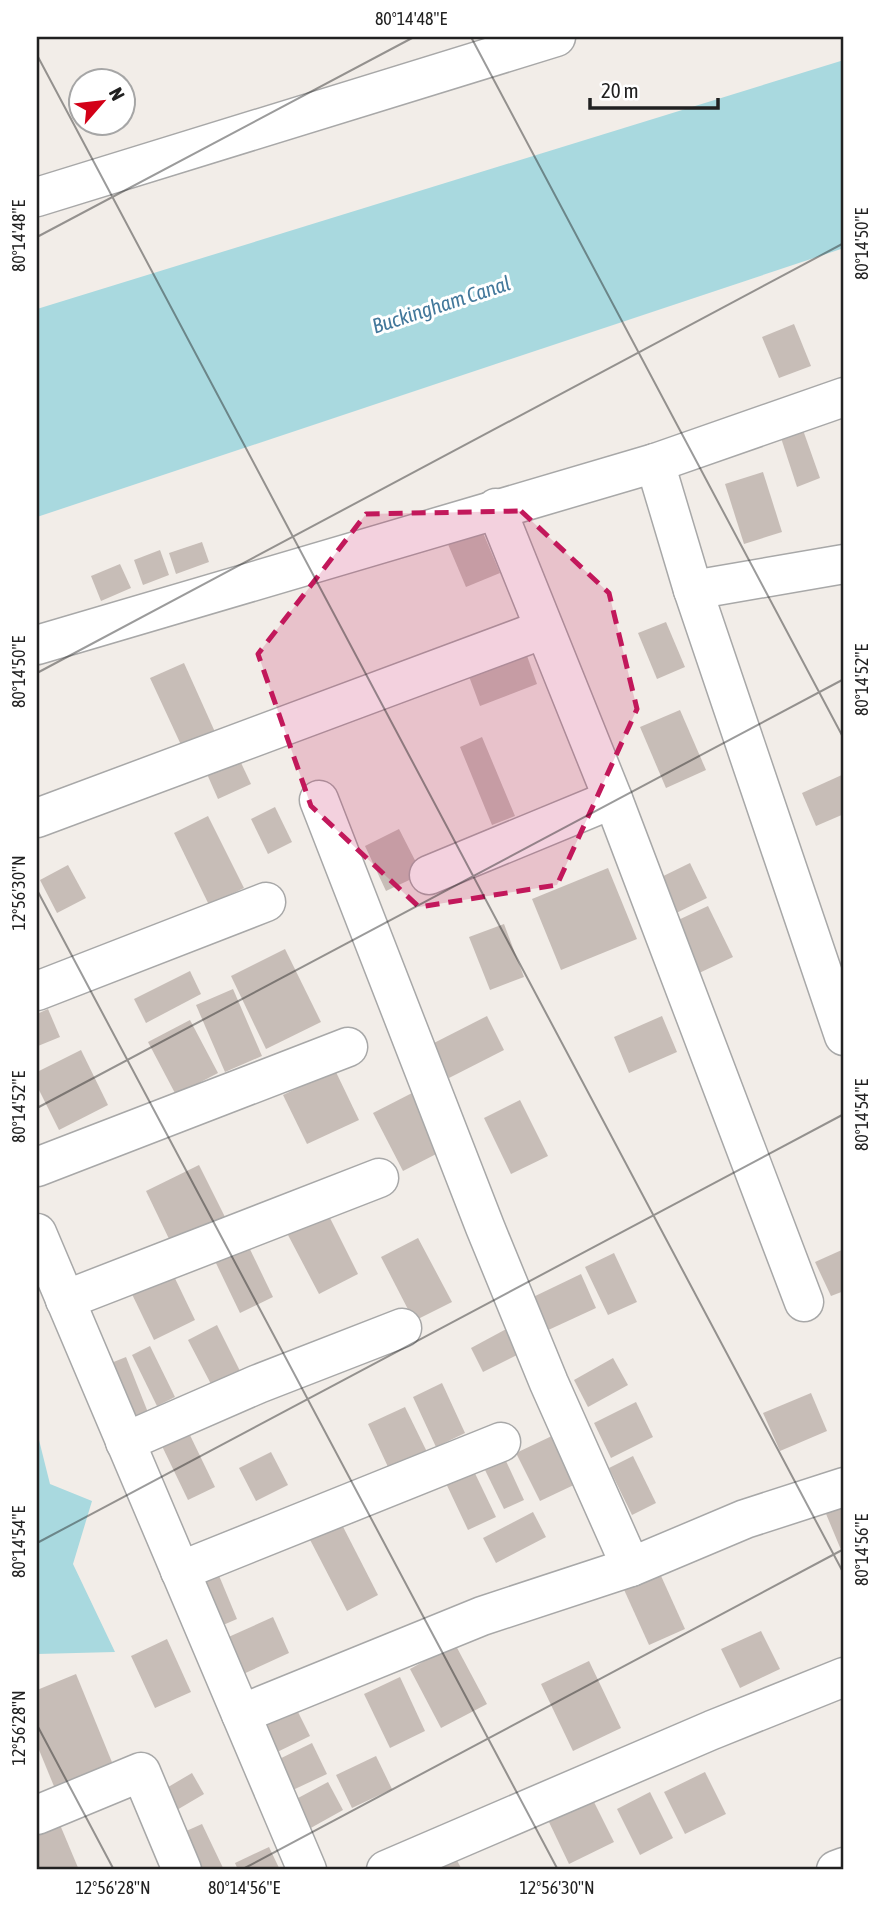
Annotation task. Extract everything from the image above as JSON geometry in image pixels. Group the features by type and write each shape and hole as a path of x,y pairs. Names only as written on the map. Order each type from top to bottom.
{"street":[{"path":"37,197 556,37"},
{"path":"37,645 655,463 844,397"},
{"path":"655,463 693,590 844,1035"},
{"path":"496,508 613,799 804,1302"},
{"path":"693,590 842,572"},
{"path":"37,818 544,629"},
{"path":"429,876 613,799"},
{"path":"319,800 485,1227 631,1567"},
{"path":"37,991 265,902"},
{"path":"37,1167 348,1047"},
{"path":"65,1300 379,1178"},
{"path":"37,1233 307,1870"},
{"path":"125,1442 258,1384 402,1328"},
{"path":"180,1571 500,1441"},
{"path":"241,1714 482,1616 631,1567 744,1519 844,1487"},
{"path":"386,1870 844,1676"},
{"path":"37,1815 141,1772 182,1870"},
{"path":"836,1870 844,1867"}],"highlighted area":[{"path":"521,511 609,593 637,709 557,885 419,907 311,806 258,654 366,514"}],"water":[{"name":"Buckingham Canal","path":"844,60 844,248 37,517 37,309"},
{"path":"37,1432 50,1484 92,1501 73,1564 115,1652 37,1654"}],"building":[{"path":"794,324 811,366 779,378 762,337"},
{"path":"803,430 820,478 797,487 781,438"},
{"path":"763,472 782,532 744,544 725,484"},
{"path":"481,528 500,573 466,587 447,542"},
{"path":"202,542 209,562 176,574 169,553"},
{"path":"160,550 169,575 143,585 134,560"},
{"path":"120,564 131,588 101,601 91,576"},
{"path":"666,622 685,667 657,679 638,633"},
{"path":"525,650 537,684 480,706 467,671"},
{"path":"184,663 215,732 182,747 150,678"},
{"path":"680,710 706,770 666,788 640,727"},
{"path":"482,737 515,816 492,825 460,747"},
{"path":"235,750 251,784 218,799 203,765"},
{"path":"844,774 844,814 816,826 802,793"},
{"path":"275,807 292,842 268,854 251,819"},
{"path":"208,816 244,888 209,905 174,833"},
{"path":"399,829 422,874 386,891 365,846"},
{"path":"690,863 707,898 664,919 647,884"},
{"path":"68,865 86,898 57,913 40,880"},
{"path":"608,868 637,939 561,970 532,899"},
{"path":"708,906 733,957 697,974 672,923"},
{"path":"504,924 524,977 490,990 469,937"},
{"path":"285,949 321,1022 266,1049 231,976"},
{"path":"190,971 201,994 146,1023 134,999"},
{"path":"233,989 262,1056 225,1072 196,1005"},
{"path":"48,1009 60,1037 38,1046 37,1014"},
{"path":"487,1016 504,1050 449,1078 432,1044"},
{"path":"662,1016 677,1052 629,1073 614,1037"},
{"path":"190,1020 218,1073 176,1095 148,1042"},
{"path":"81,1050 108,1105 59,1130 37,1086 37,1072"},
{"path":"335,1070 359,1120 307,1144 283,1095"},
{"path":"414,1092 444,1150 403,1171 373,1113"},
{"path":"520,1100 548,1156 511,1174 484,1118"},
{"path":"199,1165 225,1217 171,1243 146,1191"},
{"path":"328,1214 358,1274 319,1294 288,1235"},
{"path":"418,1238 452,1302 414,1321 381,1257"},
{"path":"247,1243 273,1297 240,1313 214,1259"},
{"path":"844,1249 844,1291 831,1296 815,1262"},
{"path":"614,1253 637,1302 608,1315 585,1267"},
{"path":"171,1270 195,1320 154,1340 130,1290"},
{"path":"581,1274 596,1308 544,1332 529,1299"},
{"path":"519,1322 531,1348 483,1372 471,1348"},
{"path":"217,1325 240,1371 212,1386 188,1340"},
{"path":"150,1346 175,1397 157,1406 132,1355"},
{"path":"126,1357 149,1415 124,1425 101,1367"},
{"path":"613,1358 628,1385 588,1407 574,1380"},
{"path":"442,1383 465,1433 436,1447 413,1397"},
{"path":"811,1393 827,1431 780,1451 763,1413"},
{"path":"636,1402 653,1437 611,1458 594,1423"},
{"path":"405,1407 427,1452 389,1469 368,1424"},
{"path":"188,1431 215,1487 188,1500 161,1444"},
{"path":"554,1435 578,1483 540,1501 516,1453"},
{"path":"271,1452 288,1485 256,1501 239,1468"},
{"path":"633,1456 656,1503 632,1515 609,1468"},
{"path":"506,1461 524,1500 504,1509 485,1470"},
{"path":"470,1463 496,1517 468,1530 443,1477"},
{"path":"844,1500 844,1557 824,1509"},
{"path":"533,1512 546,1537 496,1563 483,1538"},
{"path":"337,1515 378,1595 347,1611 306,1532"},
{"path":"215,1566 237,1619 207,1632 185,1578"},
{"path":"657,1567 685,1629 649,1645 621,1583"},
{"path":"273,1617 289,1653 241,1675 224,1639"},
{"path":"761,1631 780,1669 740,1688 721,1649"},
{"path":"167,1639 191,1692 155,1708 131,1656"},
{"path":"455,1644 487,1704 441,1728 410,1669"},
{"path":"589,1661 621,1728 573,1751 541,1684"},
{"path":"76,1674 116,1772 58,1796 37,1745 37,1690"},
{"path":"400,1677 425,1731 390,1748 364,1694"},
{"path":"293,1702 310,1736 267,1757 250,1724"},
{"path":"312,1743 327,1774 280,1796 265,1766"},
{"path":"376,1756 392,1789 352,1808 336,1775"},
{"path":"705,1772 726,1814 685,1834 664,1792"},
{"path":"192,1773 204,1794 170,1814 158,1793"},
{"path":"328,1782 343,1810 300,1834 285,1805"},
{"path":"650,1792 673,1838 640,1855 617,1809"},
{"path":"592,1798 614,1842 569,1864 548,1820"},
{"path":"58,1820 79,1870 37,1870 37,1829"},
{"path":"202,1824 224,1870 191,1870 175,1836"},
{"path":"449,1845 462,1870 400,1870"},
{"path":"269,1847 280,1870 238,1870 235,1863"}]}
